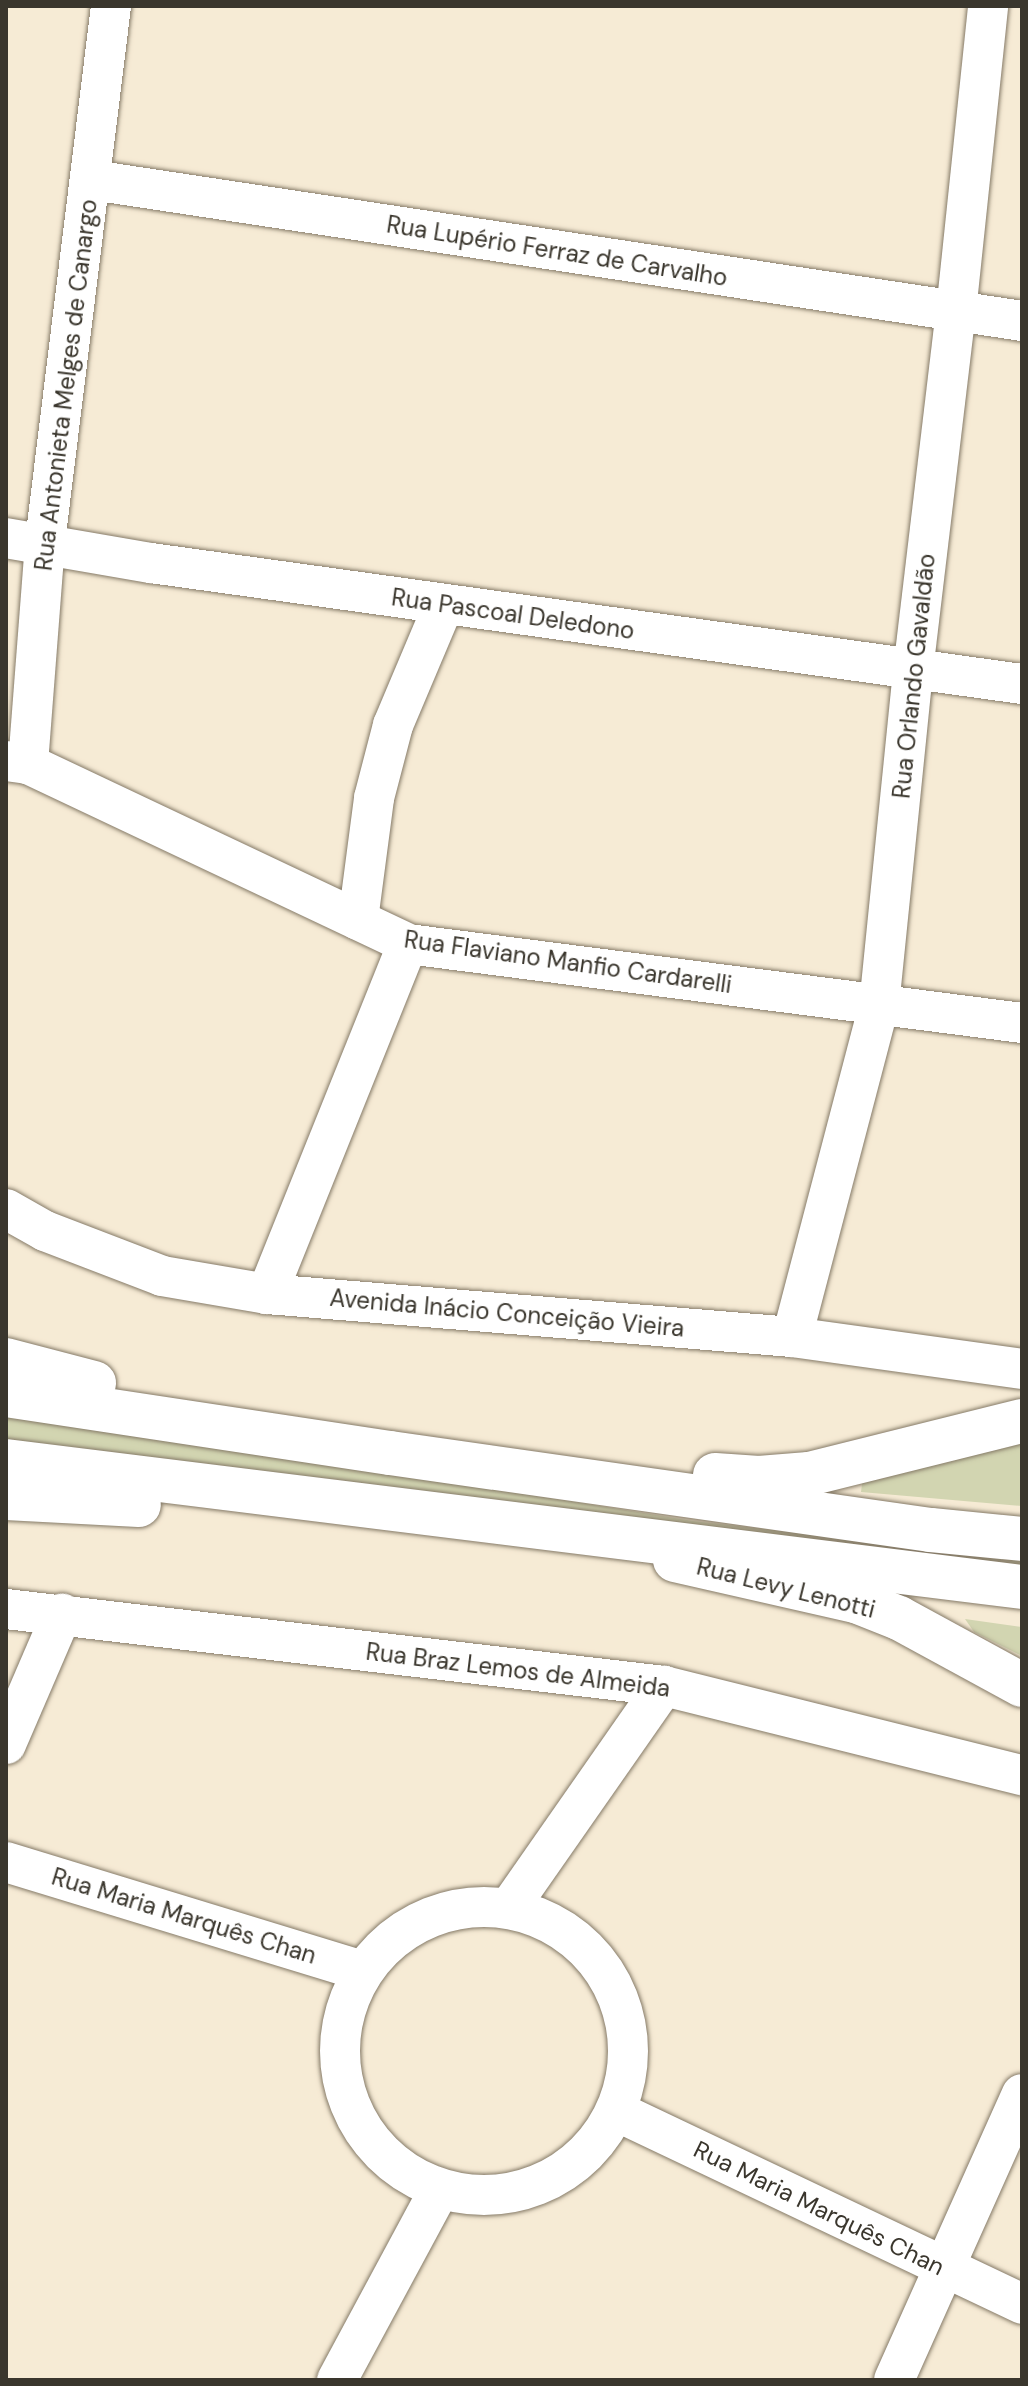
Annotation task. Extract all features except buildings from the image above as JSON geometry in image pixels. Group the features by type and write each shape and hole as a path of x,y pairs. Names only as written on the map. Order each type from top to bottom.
{"highway":[{"path":"6,1360 310,1439"},
{"path":"6,1395 390,1453 1022,1539"},
{"path":"390,1453 759,1478 809,1474 861,1464 1022,1421"},
{"path":"6,1461 1022,1587"},
{"path":"6,1498 522,1527"},
{"name":"Rua Levy Lenotti","path":"522,1527 856,1601 899,1618 1022,1685"}],"street":[{"name":"Rua Antonieta Melges de Canargo","path":"17,763 25,540 92,180 111,6"},
{"name":"Rua Orlando Gavaldão","path":"792,1337 879,1006 913,671 956,312 988,6"},
{"name":"Rua Lupério Ferraz de Carvalho","path":"92,180 1022,321"},
{"name":"Rua Pascoal Deledono","path":"25,540 151,563 1022,684"},
{"path":"358,920 374,798 393,725 444,604"},
{"name":"Rua Flaviano Manfio Cardarelli","path":"17,763 408,944 1022,1023"},
{"path":"267,1294 408,944"},
{"name":"Avenida Inácio Conceição Vieira","path":"6,1209 45,1231 162,1276 267,1294 792,1337 1022,1369"},
{"name":"Rua Braz Lemos de Almeida","path":"6,1609 664,1686 1022,1775"},
{"path":"6,1744 62,1614"},
{"path":"509,1908 664,1686"},
{"name":"Rua Maria Marquês Chan","path":"6,1862 363,1971"},
{"path":"468,1907 509,1908 551,1923 586,1949 612,1984 626,2025 628,2069 616,2111 593,2147 561,2174 549,2180 523,2191 481,2196 440,2189 400,2169 379,2149 368,2138 347,2099 339,2055 344,2011 363,1971 391,1939 427,1918 468,1907"},
{"path":"894,2380 1022,2094"},
{"name":"Rua Maria Marquês Chan","path":"616,2111 1022,2304"},
{"path":"337,2380 440,2189"}],"green space":[{"path":"6,1410 693,1521 1022,1558 1022,1571 6,1441"},
{"path":"1022,1440 1022,1506 861,1492 863,1476"},
{"path":"965,1619 1022,1627 1022,1656 974,1632"}]}
